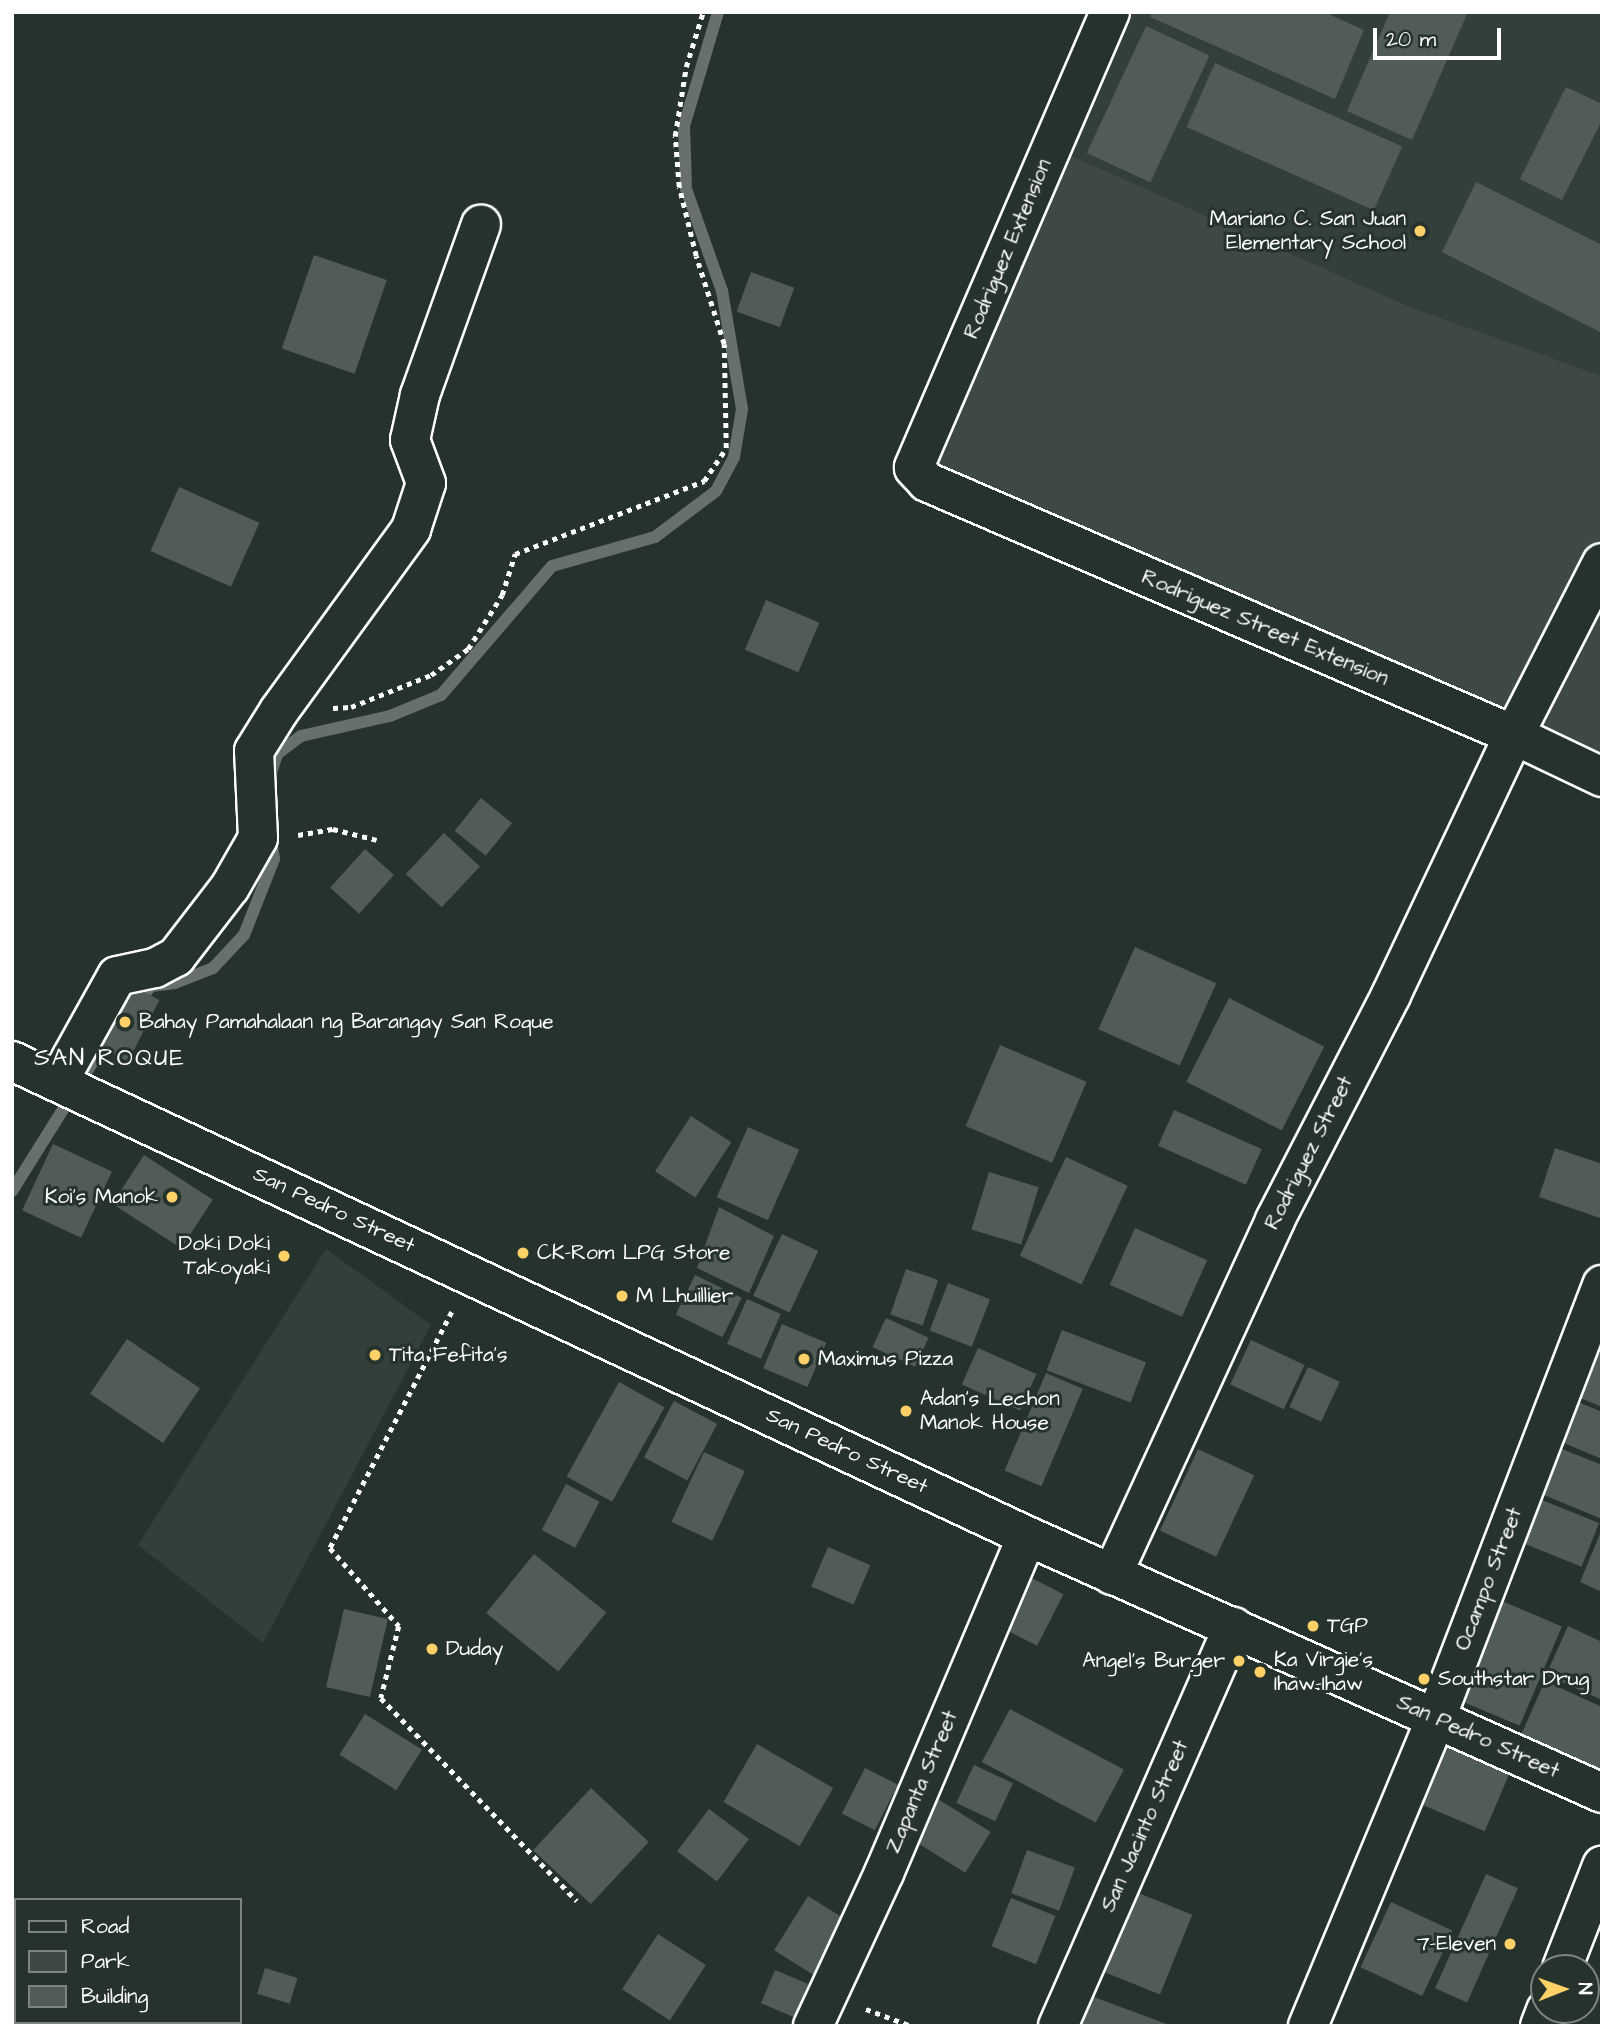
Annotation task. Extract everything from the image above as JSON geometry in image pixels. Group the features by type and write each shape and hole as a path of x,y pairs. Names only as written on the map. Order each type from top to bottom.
{"street":[{"name":"Rodriguez Extension","path":"927,482 915,468 1110,12"},
{"path":"73,1089 117,976 155,968 176,957 230,887 258,838 254,751 279,711 411,529 426,483 410,440 420,395 481,225"},
{"name":"Rodriguez Street Extension","path":"927,482 1514,735 1602,777"},
{"name":"Rodriguez Street","path":"1112,1575 1275,1220 1391,995 1514,735 1602,563"},
{"name":"San Pedro Street","path":"12,1061 1027,1536 1602,1793"},
{"name":"Ocampo Street","path":"1308,2026 1436,1718 1602,1285"},
{"name":"Zapanta Street","path":"813,2026 884,1873 1027,1536"},
{"name":"San Jacinto Street","path":"1058,2026 1233,1627"},
{"path":"1567,1954 1602,1866"}],"path":[{"path":"279,711 351,707 431,675 468,649 502,595 515,554 704,481 726,448 724,344 696,256 679,187 675,136 686,67 703,12"},
{"path":"293,835 333,829 377,840"},
{"path":"472,1274 330,1548 399,1626 381,1698 577,1901"}],"shaded area":[{"name":"Mariano C. San Juan Elementary School","path":"1124,12 1602,12 1602,376 1408,306 1070,155"},
{"path":"326,1249 431,1325 263,1643 138,1545"}],"green space":[{"path":"1070,155 1408,306 1602,376 1602,766 929,465"}],"building":[{"path":"1152,12 1324,12 1364,30 1335,99 1150,17"},
{"path":"1390,12 1468,12 1412,140 1347,111"},
{"path":"1146,26 1209,56 1150,182 1087,153"},
{"path":"1215,63 1402,146 1374,210 1187,127"},
{"path":"1566,87 1602,104 1602,120 1562,200 1520,179"},
{"path":"1476,182 1602,245 1602,333 1442,252"},
{"path":"314,255 387,280 355,374 282,349"},
{"path":"751,272 794,288 780,327 737,311"},
{"path":"179,487 259,523 231,587 151,551"},
{"path":"766,600 819,623 798,672 745,650"},
{"path":"481,798 512,823 486,856 455,831"},
{"path":"444,833 480,866 442,907 406,874"},
{"path":"365,849 394,875 359,914 330,888"},
{"path":"1135,947 1216,983 1180,1065 1098,1029"},
{"name":"Bahay Pamahalaan ng Barangay San Roque","path":"122,981 159,1000 128,1062 91,1042"},
{"path":"1229,998 1324,1047 1282,1130 1186,1082"},
{"path":"1000,1045 1087,1082 1052,1163 966,1126"},
{"path":"1174,1110 1262,1149 1246,1185 1158,1146"},
{"path":"691,1116 731,1142 695,1197 655,1171"},
{"path":"748,1127 799,1150 768,1220 717,1197"},
{"path":"53,1144 112,1171 81,1238 22,1210"},
{"path":"1555,1148 1602,1164 1600,1218 1539,1197"},
{"path":"144,1155 213,1200 181,1248 112,1204"},
{"path":"1066,1157 1128,1186 1082,1285 1020,1256"},
{"path":"989,1172 1039,1187 1021,1245 971,1229"},
{"path":"719,1207 774,1236 749,1293 697,1268"},
{"path":"1135,1228 1207,1260 1182,1317 1110,1285"},
{"path":"782,1234 818,1251 790,1313 753,1296"},
{"path":"906,1269 938,1280 923,1325 890,1314"},
{"path":"695,1275 742,1298 722,1337 676,1315"},
{"path":"948,1283 990,1299 972,1347 930,1331"},
{"path":"747,1299 781,1314 761,1359 727,1344"},
{"path":"886,1318 929,1338 915,1367 872,1347"},
{"path":"782,1324 826,1343 807,1387 763,1368"},
{"path":"1062,1330 1146,1362 1131,1402 1047,1370"},
{"path":"127,1339 200,1388 163,1443 90,1394"},
{"path":"1251,1340 1304,1365 1284,1409 1230,1384"},
{"path":"978,1348 1036,1374 1020,1411 962,1385"},
{"path":"1597,1352 1602,1354 1602,1407 1578,1397"},
{"path":"1308,1367 1340,1382 1321,1422 1289,1407"},
{"path":"1046,1373 1083,1389 1041,1486 1005,1471"},
{"path":"619,1382 664,1407 612,1502 567,1476"},
{"path":"674,1401 717,1424 687,1481 644,1458"},
{"path":"1576,1401 1602,1412 1602,1459 1559,1441"},
{"path":"1557,1447 1602,1465 1602,1519 1539,1493"},
{"path":"1198,1449 1254,1475 1216,1557 1160,1531"},
{"path":"704,1452 745,1471 712,1541 671,1522"},
{"path":"566,1484 600,1502 575,1548 542,1530"},
{"path":"1537,1498 1599,1523 1582,1567 1519,1542"},
{"path":"1602,1529 1602,1592 1580,1582"},
{"path":"828,1547 870,1565 854,1605 811,1587"},
{"path":"534,1554 606,1613 558,1672 486,1613"},
{"path":"1018,1571 1063,1594 1037,1646 992,1623"},
{"path":"1502,1601 1562,1626 1520,1726 1460,1700"},
{"path":"344,1609 388,1619 370,1697 326,1687"},
{"path":"1568,1626 1602,1642 1602,1700 1546,1675"},
{"path":"1545,1681 1602,1707 1600,1772 1521,1735"},
{"path":"1010,1709 1124,1770 1096,1823 982,1762"},
{"path":"365,1714 422,1750 396,1790 340,1755"},
{"path":"757,1744 833,1788 800,1846 724,1802"},
{"path":"1445,1746 1509,1773 1485,1831 1420,1804"},
{"path":"974,1765 1013,1783 995,1821 956,1803"},
{"path":"865,1768 898,1785 875,1830 842,1813"},
{"path":"591,1788 649,1842 591,1904 533,1850"},
{"path":"933,1796 991,1832 965,1873 908,1837"},
{"path":"709,1809 749,1839 717,1881 677,1851"},
{"path":"1027,1850 1075,1867 1059,1911 1011,1893"},
{"path":"1486,1874 1518,1888 1467,2002 1435,1988"},
{"path":"1131,1890 1192,1915 1160,1994 1099,1970"},
{"path":"808,1896 850,1922 816,1976 774,1950"},
{"path":"1011,1898 1056,1916 1036,1964 992,1946"},
{"path":"1391,1902 1453,1931 1422,1996 1361,1967"},
{"path":"658,1934 706,1965 670,2020 622,1989"},
{"path":"265,1968 298,1978 290,2004 257,1994"},
{"path":"775,1970 808,1984 794,2017 761,2003"},
{"path":"1091,1996 1172,2026 1080,2026"},
{"path":"123,2024 207,2024 207,2026"}],"waterway":[{"path":"269,779 277,754 301,736 390,716 441,695 552,566 655,537 716,491 734,457 742,409 722,291 686,189 684,126 718,12"},
{"path":"136,1005 151,986 175,983 213,968 244,935 274,859 270,835"},
{"path":"12,1191 95,1058 112,1036"}],"place":[{"name":"Mariano C. San Juan Elementary School","path":"1420,231"},
{"name":"Bahay Pamahalaan ng Barangay San Roque","path":"125,1022"},
{"name":"Koi’s Manok","path":"172,1197"},
{"name":"CK-Rom LPG Store","path":"523,1253"},
{"name":"Doki Doki Takoyaki","path":"284,1256"},
{"name":"M Lhuillier","path":"622,1296"},
{"name":"Tita Fefita’s","path":"375,1355"},
{"name":"Maximus Pizza","path":"804,1359"},
{"name":"Adan's Lechon Manok House","path":"906,1411"},
{"name":"TGP","path":"1313,1626"},
{"name":"Duday","path":"432,1649"},
{"name":"Angel's Burger","path":"1239,1661"},
{"name":"Ka Virgie’s Ihaw-Ihaw","path":"1260,1672"},
{"name":"Southstar Drug","path":"1424,1679"},
{"name":"7-Eleven","path":"1510,1944"}],"district":[{"name":"SAN ROQUE","path":"110,1059"}]}
